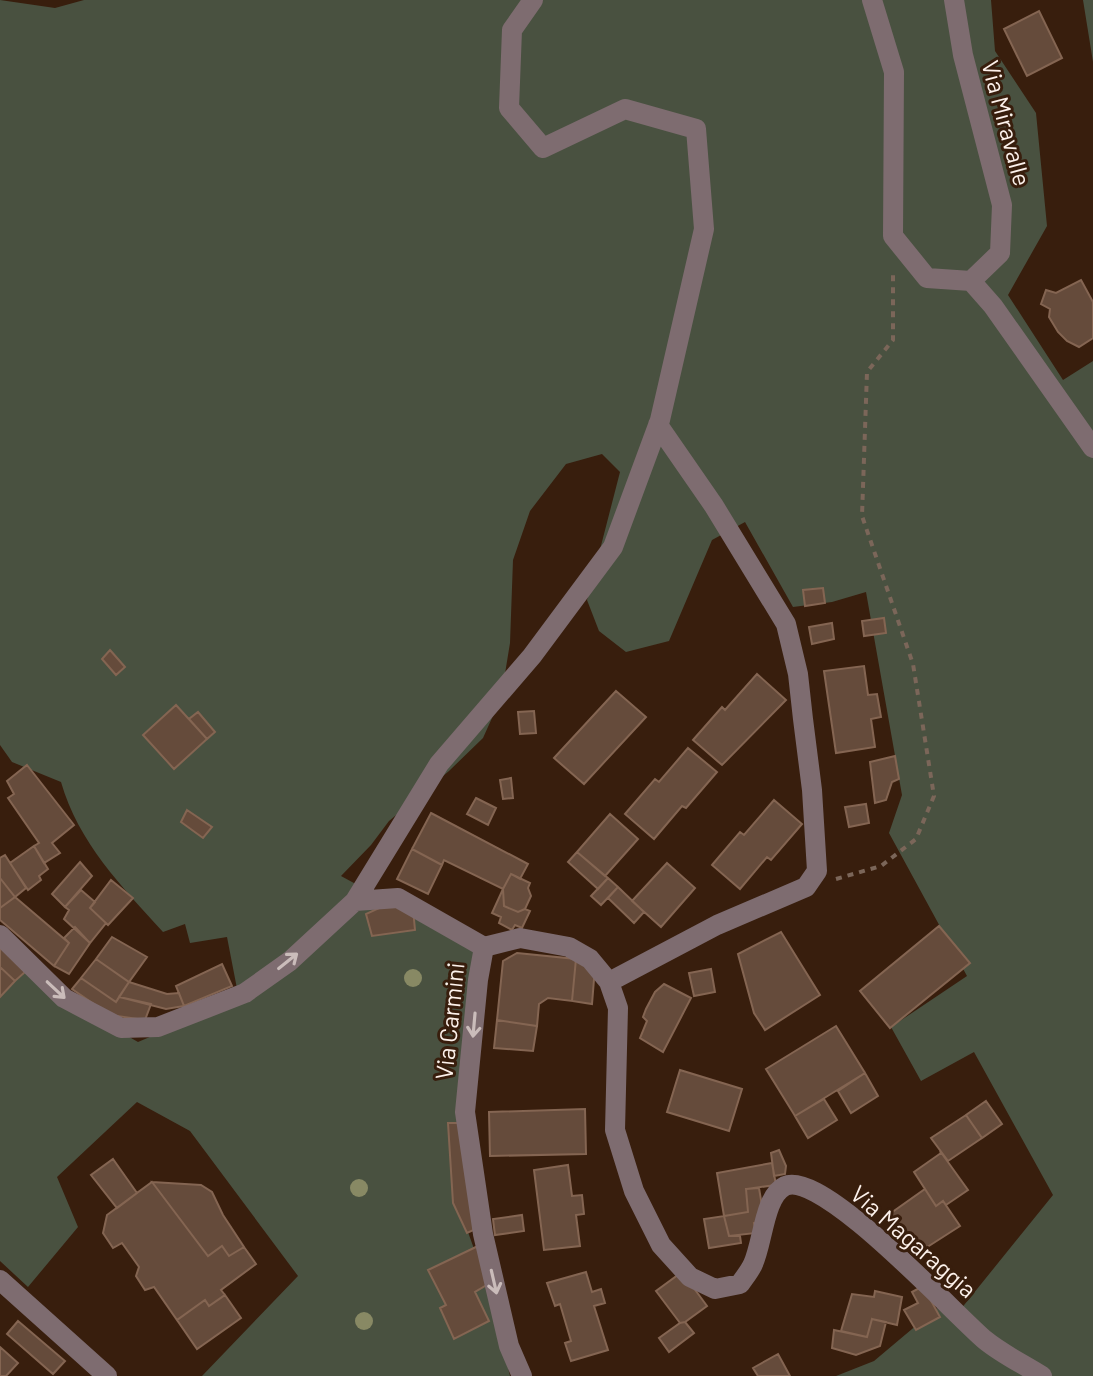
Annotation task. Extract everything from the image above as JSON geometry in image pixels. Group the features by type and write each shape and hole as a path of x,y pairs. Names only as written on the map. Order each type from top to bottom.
{"street":[{"path":"0,935 64,998 121,1028 158,1027 245,993 290,961 355,901 439,764 532,656 613,547 658,425 704,229 696,129 625,109 543,148 509,108 512,30 533,0"},
{"path":"872,0 894,72 893,236 927,278 971,281 993,306 1093,448"},
{"name":"Via Miravalle","path":"954,0 963,55 1002,205 1000,253 971,281"},
{"path":"484,947 520,938 569,947 590,959 609,982 717,925 804,888 817,871 818,854 798,674 786,624 714,506 658,425"},
{"name":"Via Carmini","path":"355,901 398,898 484,947 465,1112 483,1234 509,1346 522,1376"},
{"name":"Via Magaraggia","path":"609,982 618,1008 615,1130 634,1191 661,1245 690,1277 715,1289 740,1284 754,1263 773,1197 784,1187 795,1184 804,1186 813,1189 870,1231 987,1342 1042,1376"},
{"path":"0,1280 107,1376"}],"path":[{"path":"804,888 881,866 916,839 934,796 913,664 862,516 867,372 893,340 893,236"}],"green space":[{"path":"0,0 55,8 84,0 991,0 995,51 1036,113 1047,226 1008,295 1063,380 1093,361 1093,1376 836,1376 874,1361 937,1308 952,1320 1053,1195 974,1052 921,1081 891,1027 967,976 889,833 902,795 866,592 832,602 793,607 745,522 712,540 669,641 626,652 599,631 587,600 620,472 602,454 566,464 530,511 513,560 510,643 501,698 483,738 389,821 341,876 475,949 455,1196 491,1296 510,1376 202,1376 298,1276 190,1131 137,1102 57,1177 78,1227 28,1287 0,1261 0,990 19,968 53,993 138,1042 239,999 227,937 190,943 185,924 163,932 117,881 90,844 61,782 12,762 0,745"},
{"path":"1083,0 1093,0 1093,62"}],"building":[{"path":"1039,11 1062,58 1027,76 1004,29"},
{"path":"1081,280 1093,302 1093,338 1079,347 1058,332 1049,317 1050,309 1041,304 1046,290 1056,293"},
{"path":"823,588 825,603 805,606 803,590"},
{"path":"884,618 886,633 864,636 862,621"},
{"path":"832,623 834,639 812,644 809,627"},
{"path":"110,650 125,667 116,675 102,659"},
{"path":"864,666 868,695 877,694 881,717 871,719 875,747 836,753 824,671"},
{"path":"757,674 786,700 722,765 693,740"},
{"path":"616,691 646,717 584,784 554,758"},
{"path":"176,705 207,739 174,769 143,735"},
{"path":"534,711 536,733 520,734 518,712"},
{"path":"198,712 215,732 207,739 189,719"},
{"path":"688,748 717,772 654,839 625,814 655,779 659,782"},
{"path":"895,756 899,779 892,782 886,800 875,803 870,762"},
{"path":"27,765 74,825 52,843 60,853 44,863 34,846 39,843 8,798 14,794 7,781"},
{"path":"511,778 513,798 503,799 500,780"},
{"path":"476,798 496,808 488,825 467,814"},
{"path":"774,800 802,824 771,860 767,857 740,889 712,865 740,832 744,835"},
{"path":"866,804 869,823 849,827 845,807"},
{"path":"187,810 212,827 203,838 181,822"},
{"path":"431,813 528,864 520,879 511,874 503,889 444,860 442,865 412,849"},
{"path":"610,814 638,839 605,876 577,852"},
{"path":"34,846 48,869 39,876 41,880 28,890 10,863"},
{"path":"412,849 442,865 428,894 397,879"},
{"path":"577,852 608,878 598,889 568,862"},
{"path":"5,855 26,888 15,897 0,878 0,858"},
{"path":"80,862 92,876 65,907 52,894"},
{"path":"667,863 695,888 661,927 632,901"},
{"path":"511,874 530,883 531,896 525,909 518,912 504,906 503,889"},
{"path":"0,878 15,897 0,908"},
{"path":"608,878 618,887 601,905 591,896"},
{"path":"111,880 133,898 108,925 90,908"},
{"path":"618,887 644,912 634,923 608,898"},
{"path":"503,889 504,906 518,912 525,909 530,911 522,928 515,925 512,930 499,923 501,917 492,913"},
{"path":"81,890 95,902 90,908 106,923 90,943 64,919 69,910 65,907"},
{"path":"15,897 69,943 54,966 0,920 0,908"},
{"path":"398,906 413,909 415,930 372,936 366,914 379,908"},
{"path":"939,926 970,963 890,1028 860,991"},
{"path":"75,927 90,943 69,974 54,966 69,943 64,938"},
{"path":"781,932 820,995 765,1030 754,1013 738,954"},
{"path":"112,937 147,957 129,982 96,959"},
{"path":"0,944 25,972 15,981 0,967"},
{"path":"517,953 576,959 572,1001 548,998 539,1004 537,1026 497,1020 503,961"},
{"path":"96,959 129,982 116,1002 81,978"},
{"path":"576,959 595,967 592,1004 572,1001"},
{"path":"222,964 232,986 184,1006 176,986"},
{"path":"0,967 15,981 0,997"},
{"path":"711,969 715,992 694,996 689,973"},
{"path":"81,978 116,1002 119,997 151,1004 145,1020 110,1015 72,989"},
{"path":"129,982 167,994 179,993 184,1006 166,1009 119,997"},
{"path":"664,984 691,998 663,1052 640,1038 647,1021 643,1017 646,1009 655,992"},
{"path":"497,1020 537,1026 533,1051 494,1048"},
{"path":"836,1026 865,1073 795,1116 766,1069"},
{"path":"680,1070 742,1089 729,1131 667,1112"},
{"path":"865,1073 878,1096 851,1113 838,1091"},
{"path":"824,1099 837,1120 808,1138 795,1116"},
{"path":"986,1101 1002,1124 982,1138 966,1115"},
{"path":"585,1109 586,1154 490,1156 489,1112"},
{"path":"966,1115 982,1138 948,1161 931,1138"},
{"path":"448,1123 465,1123 476,1229 467,1233 453,1203"},
{"path":"779,1150 786,1166 785,1174 774,1176 771,1153"},
{"path":"940,1151 968,1190 946,1205 943,1201 936,1206 914,1172"},
{"path":"113,1159 137,1193 117,1208 91,1175"},
{"path":"772,1163 776,1185 746,1189 748,1212 724,1216 717,1173"},
{"path":"568,1165 572,1196 582,1195 584,1214 576,1215 580,1246 544,1250 534,1170"},
{"path":"152,1182 208,1256 222,1246 229,1256 244,1247 256,1264 221,1290 225,1295 209,1306 205,1300 177,1320 154,1287 145,1290 136,1276 139,1267 122,1243 113,1248 103,1233 107,1215"},
{"path":"152,1182 201,1185 212,1192 244,1247 229,1256 222,1246 208,1256"},
{"path":"759,1188 763,1212 760,1222 754,1223 756,1233 729,1236 724,1216 748,1212 746,1189"},
{"path":"925,1189 936,1206 943,1201 960,1226 918,1253 891,1213"},
{"path":"522,1215 524,1231 495,1235 493,1219"},
{"path":"724,1216 729,1236 740,1236 741,1243 709,1248 704,1219"},
{"path":"478,1246 490,1283 475,1292 489,1321 454,1339 440,1308 446,1305 428,1270"},
{"path":"586,1272 592,1292 601,1289 605,1303 594,1306 608,1350 571,1361 565,1343 571,1341 560,1304 555,1306 547,1283"},
{"path":"682,1272 707,1306 680,1323 656,1291"},
{"path":"923,1286 940,1317 916,1330 904,1310 918,1303 912,1292"},
{"path":"875,1291 902,1297 897,1325 872,1319 867,1337 841,1331 852,1294 874,1297"},
{"path":"225,1295 241,1318 197,1349 177,1320 205,1300 209,1306"},
{"path":"872,1319 886,1322 880,1346 856,1355 832,1348 834,1330 867,1337"},
{"path":"18,1321 65,1361 53,1374 7,1334"},
{"path":"685,1322 694,1333 669,1352 659,1338"},
{"path":"0,1347 18,1363 6,1376 0,1376"},
{"path":"778,1354 790,1376 758,1376 753,1368"}]}
